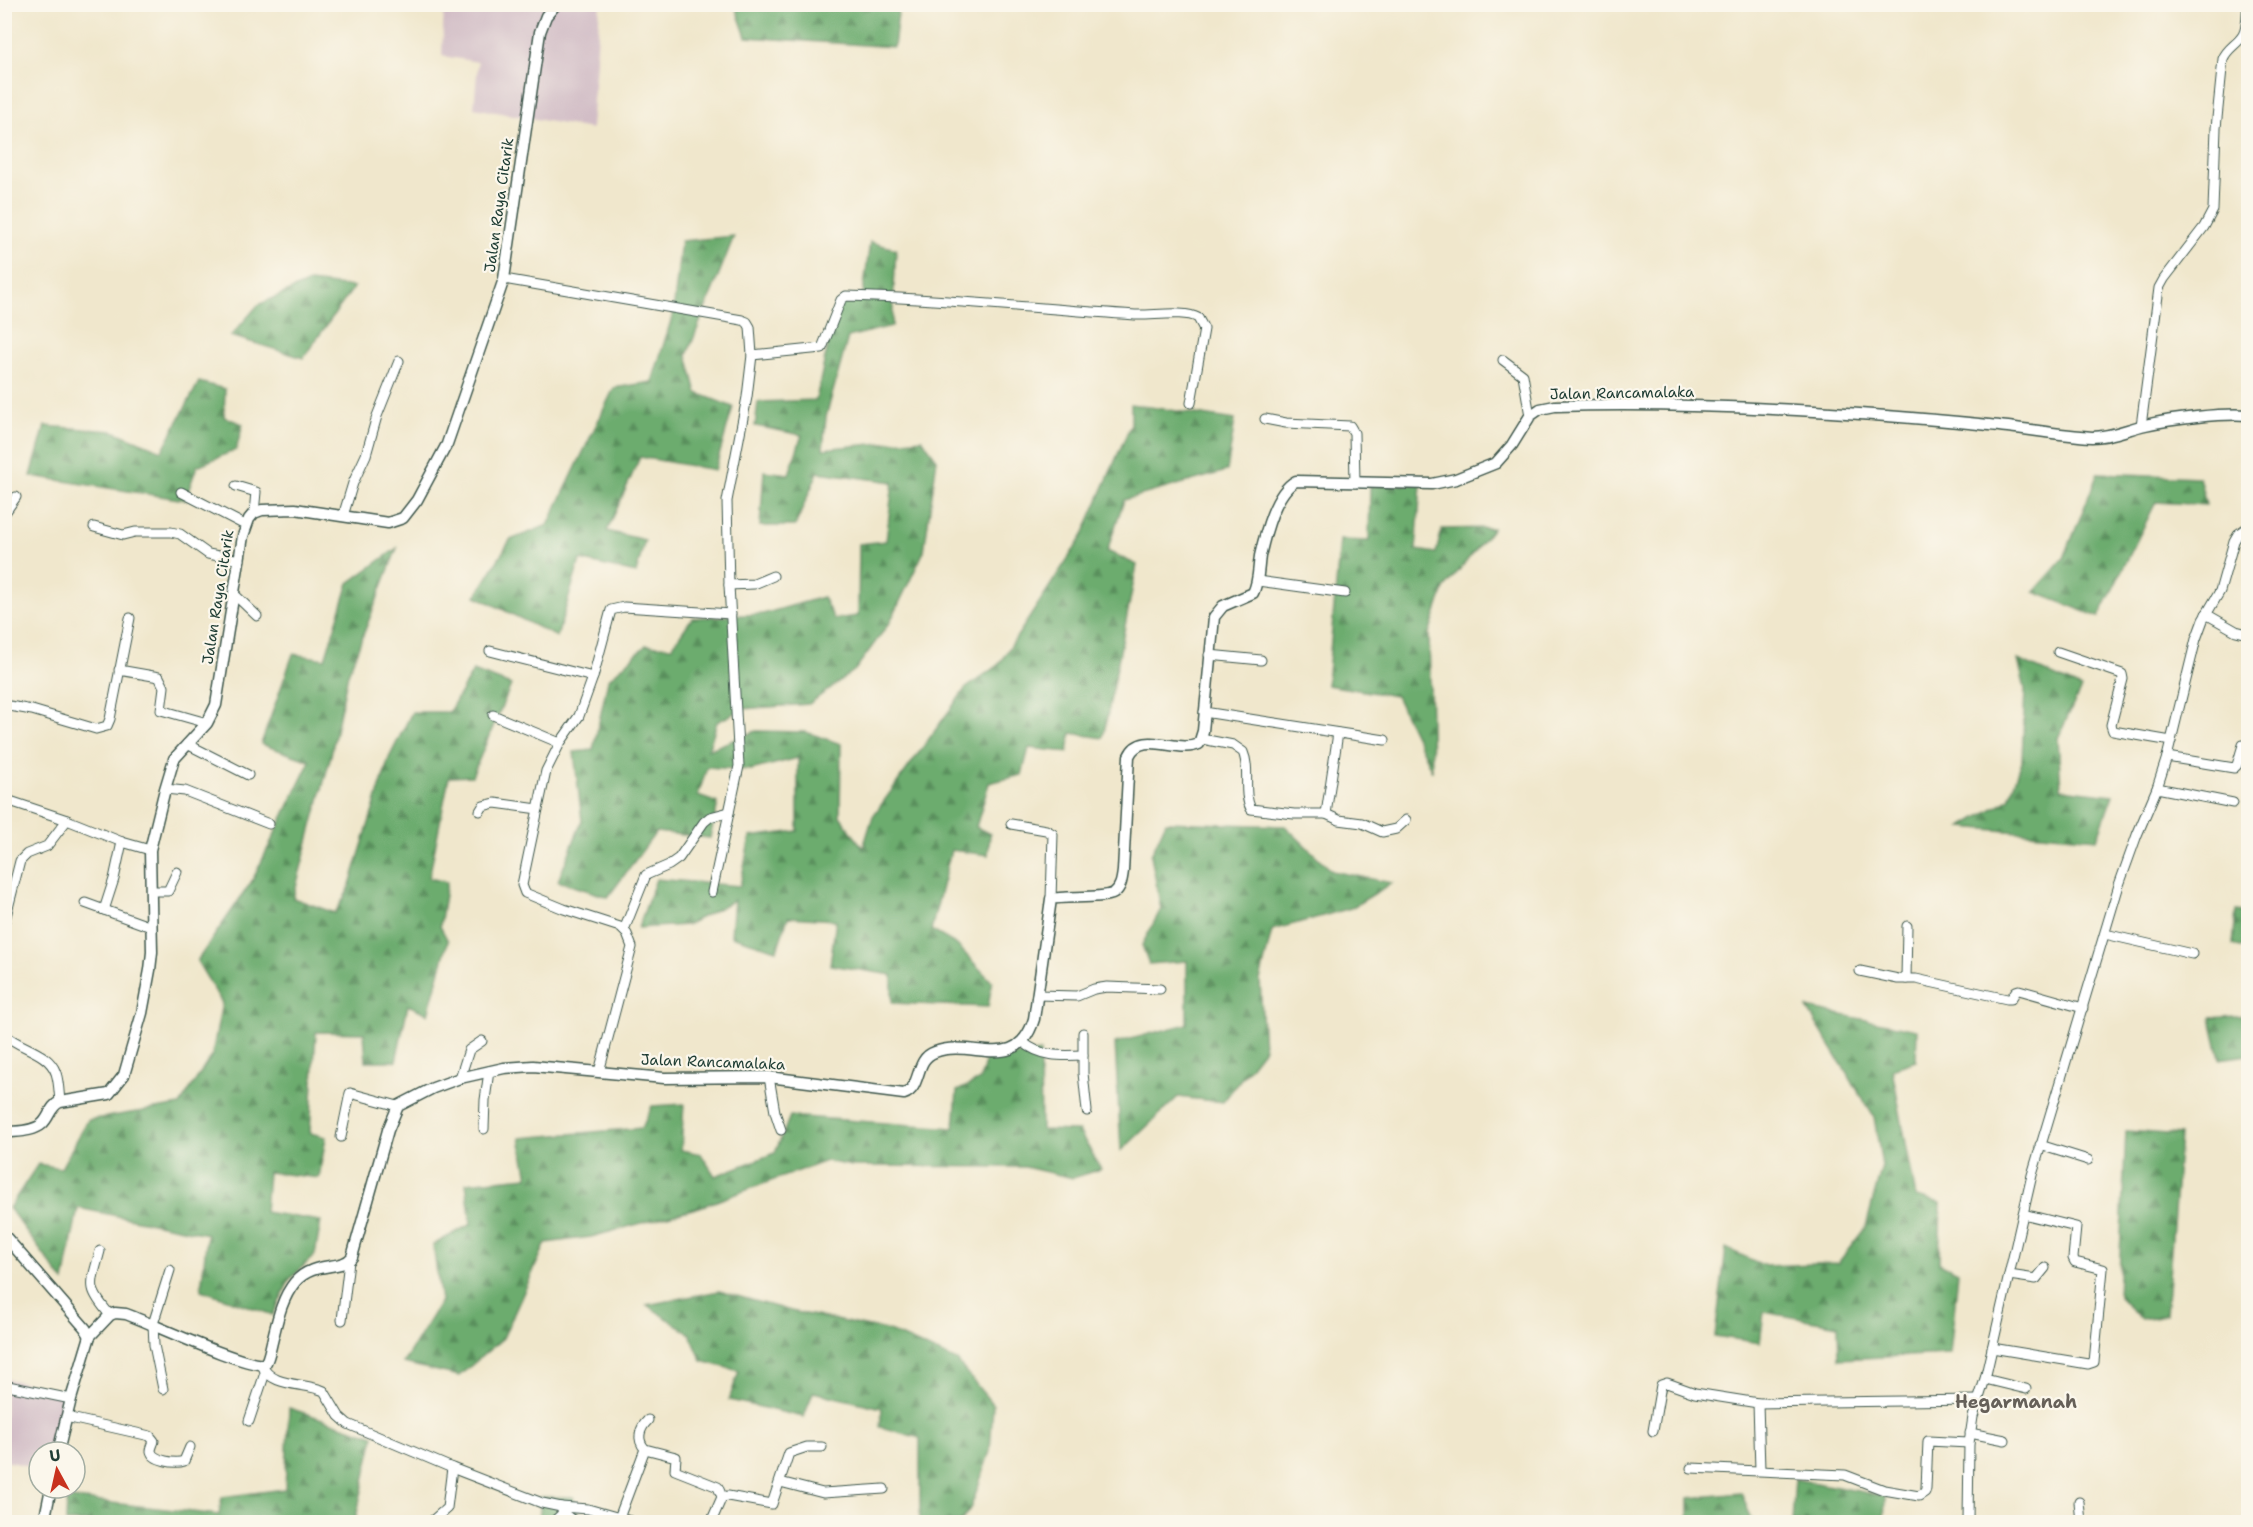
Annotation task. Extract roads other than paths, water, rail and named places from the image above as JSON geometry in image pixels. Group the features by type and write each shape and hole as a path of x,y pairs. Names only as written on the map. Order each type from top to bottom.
{"street":[{"name":"Jalan Raya Citarik","path":"60,1102 104,1096 118,1084 124,1075 149,979 152,952 150,850 174,759 207,723 216,705 245,525 254,513 262,510 295,509 388,523 403,518 410,512 432,475 447,444 504,279 540,32 546,16 556,4"},
{"path":"2141,426 2159,288 2204,227 2213,210 2216,128 2223,59 2226,51 2243,35 2246,29 2248,4"},
{"path":"504,279 742,320 750,327 752,355 747,397 727,501 729,585 739,766 712,892"},
{"path":"752,355 822,348 841,300 846,296 913,297 1142,316 1186,314 1198,318 1204,328 1191,403"},
{"path":"1051,899 1071,896 1105,896 1113,894 1119,887 1123,871 1128,764 1131,750 1146,743 1193,747 1202,739 1212,623 1217,611 1223,606 1253,593 1258,581 1260,560 1270,520 1286,488 1301,481 1431,484 1474,473 1490,466 1501,458 1512,445 1530,416 1523,375 1503,360"},
{"path":"343,516 353,483 366,455 399,361"},
{"name":"Jalan Rancamalaka","path":"1530,416 1540,409 1555,406 1711,407 1978,424 2091,437 2116,435 2141,426 2248,415"},
{"path":"1264,419 1286,423 1350,426 1354,433 1355,483"},
{"path":"236,486 256,492 254,513"},
{"path":"181,492 245,525"},
{"path":"4,514 16,497"},
{"path":"94,526 123,535 135,532 180,534 208,554 240,560"},
{"path":"1968,1522 1969,1438 2040,1145 2127,863 2167,757 2191,659 2206,614 2220,591 2234,540 2248,527"},
{"path":"729,585 754,584 773,576"},
{"path":"1258,581 1345,593"},
{"path":"234,594 257,616"},
{"path":"599,1072 632,947 624,930 620,927 525,893 522,885 546,771 560,743 579,716 593,677 611,610 624,607 731,614"},
{"path":"2206,614 2236,631 2248,634"},
{"path":"4,705 32,710 96,729 104,728 110,719 130,618"},
{"path":"490,651 593,677"},
{"path":"2058,652 2122,674 2123,679 2111,725 2114,731 2171,741"},
{"path":"1209,655 1261,660"},
{"path":"119,670 159,677 164,687 161,710 207,723"},
{"path":"1204,712 1385,740"},
{"path":"493,715 560,743"},
{"path":"1326,814 1338,733"},
{"path":"1202,739 1238,747 1243,752 1247,765 1248,800 1251,809 1294,814 1326,814 1339,820 1362,823 1382,832 1396,829 1406,820"},
{"path":"187,744 248,775"},
{"path":"2167,757 2234,768 2243,745 2248,745"},
{"path":"2157,788 2233,803"},
{"path":"165,789 185,790 269,824"},
{"path":"4,799 150,850"},
{"path":"480,811 483,806 491,803 538,809"},
{"path":"624,930 646,875 679,858 710,817 729,812"},
{"path":"4,924 20,861 27,854 47,846 67,820"},
{"path":"1011,824 1046,830 1053,834 1051,899 1034,1018 1029,1034 1023,1042 1033,1050 1046,1054 1083,1055"},
{"path":"104,910 122,842"},
{"path":"151,891 168,891 177,872"},
{"path":"85,903 151,927"},
{"path":"1906,979 1907,926"},
{"path":"2105,934 2192,954"},
{"path":"1860,972 1916,979 2007,999 2011,999 2019,990 2083,1008"},
{"path":"1037,995 1077,996 1094,989 1107,987 1160,989"},
{"path":"1083,1033 1087,1111"},
{"path":"4,1034 43,1056 52,1065 56,1074 60,1102 55,1104 42,1124 36,1128 4,1133"},
{"path":"460,1078 469,1050 482,1041"},
{"name":"Jalan Rancamalaka","path":"398,1106 433,1088 460,1078 504,1068 533,1066 664,1078 769,1077 904,1094 913,1088 921,1064 932,1053 949,1048 989,1052 1023,1042"},
{"path":"484,1129 489,1071"},
{"path":"769,1077 775,1112 781,1130"},
{"path":"341,1137 350,1093 398,1106 388,1130 358,1240 349,1261 342,1320"},
{"path":"2040,1145 2088,1160"},
{"path":"1992,1348 2088,1364 2094,1362 2103,1269 2075,1262 2073,1250 2076,1227 2023,1214"},
{"path":"4,1235 91,1334"},
{"path":"100,1251 91,1285 92,1293 109,1316"},
{"path":"249,1421 285,1300 296,1281 312,1269 349,1261"},
{"path":"2009,1275 2036,1280 2045,1268"},
{"path":"163,1389 154,1345 153,1324 170,1270"},
{"path":"61,1440 91,1334 109,1316 115,1313 126,1314 264,1369 273,1378 324,1391 339,1416 348,1424 452,1468 562,1510 588,1509 634,1522"},
{"path":"1985,1379 2026,1389"},
{"path":"1653,1431 1659,1392 1664,1384 1702,1395 1758,1403 1978,1400"},
{"path":"8,1386 71,1398"},
{"path":"1758,1403 1760,1470"},
{"path":"66,1417 150,1436 154,1441 151,1451 166,1461 175,1463 184,1461 190,1447"},
{"path":"619,1518 645,1449 640,1439 640,1432 642,1425 648,1420"},
{"path":"1692,1468 1845,1475 1884,1490 1919,1496 1925,1492 1926,1488 1928,1441 1969,1438 2005,1440"},
{"path":"722,1497 728,1496 772,1504 789,1454 797,1448 822,1448"},
{"path":"645,1449 676,1458 675,1470 718,1487 722,1497 711,1522"},
{"path":"431,1522 447,1508 452,1468"},
{"path":"780,1482 823,1493 884,1489"},
{"path":"44,1522 49,1500"},
{"path":"2079,1502 2081,1522"},
{"path":"553,1522 562,1510"},
{"path":"562,1510 575,1522"}],"district":[{"name":"Hegarmanah","path":"2016,1402"}]}
